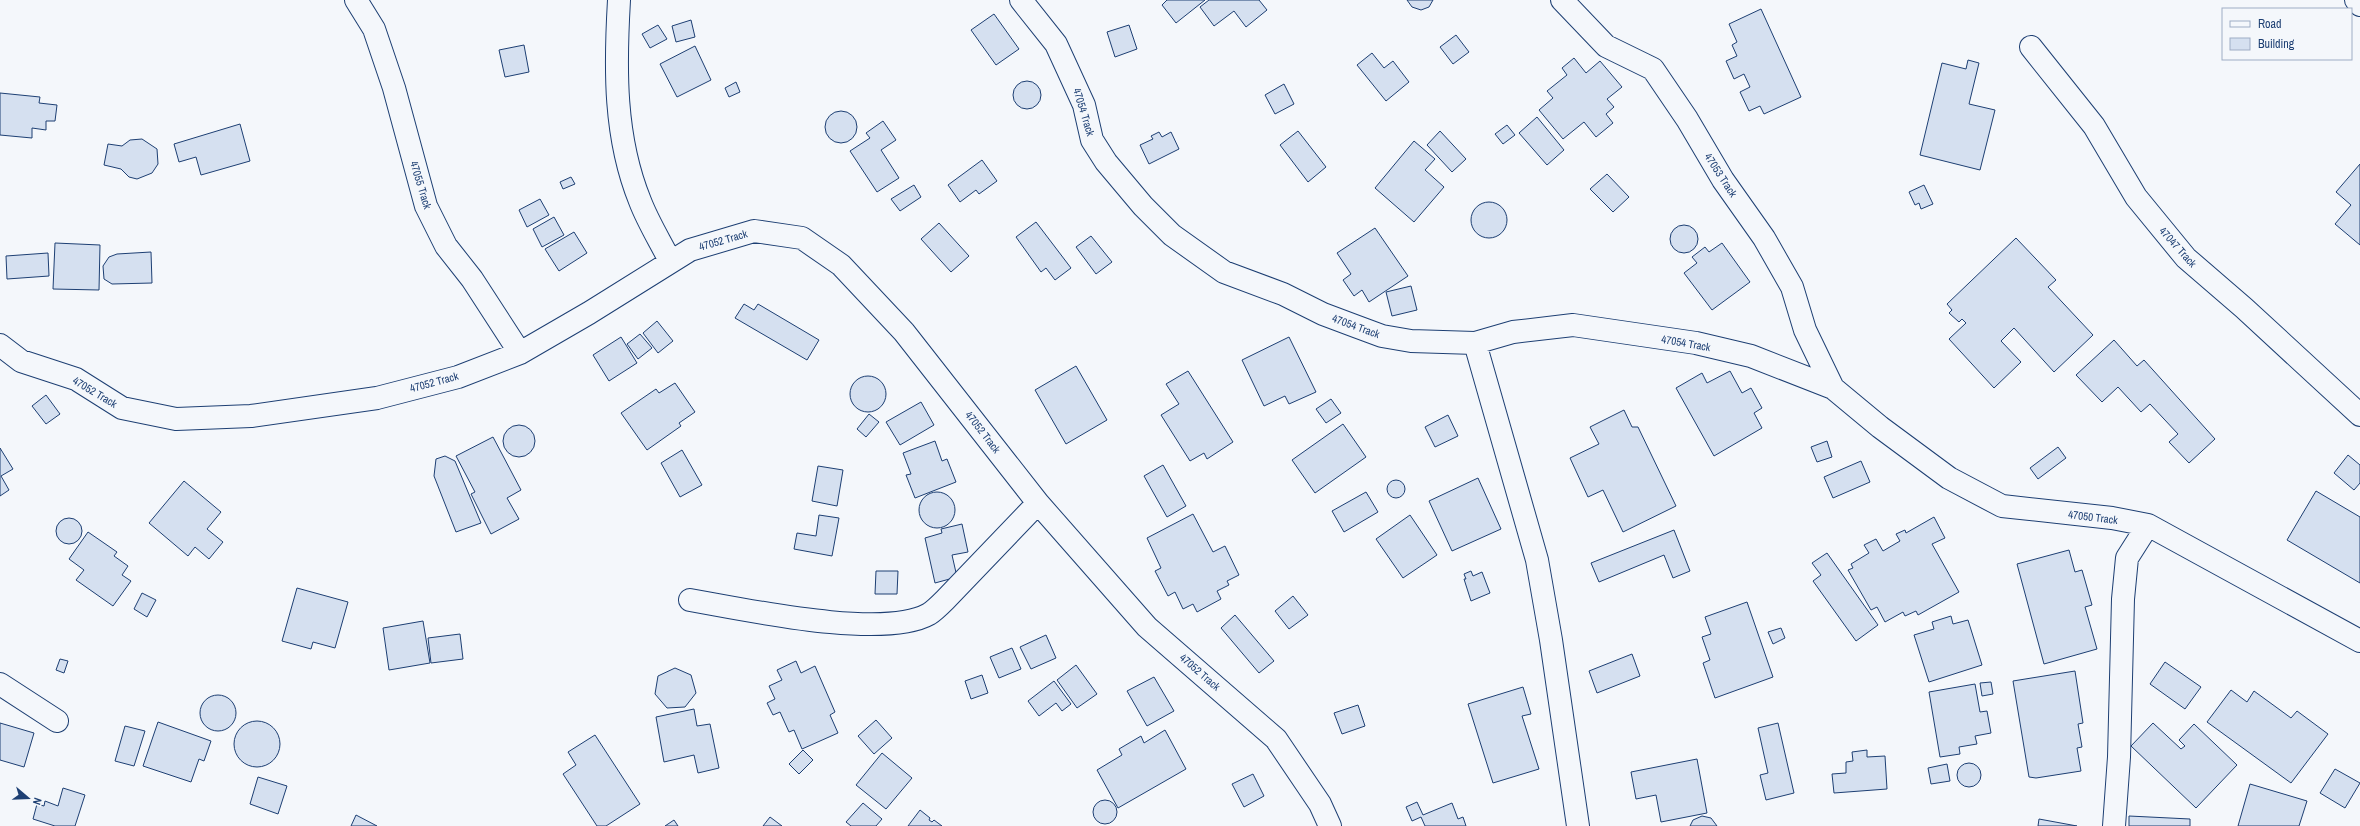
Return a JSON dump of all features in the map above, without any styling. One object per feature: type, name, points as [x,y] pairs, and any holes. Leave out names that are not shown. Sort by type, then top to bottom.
[{"type":"street","name":"47055 Track","points":[[356,0],[374,29],[394,88],[426,206],[446,246],[472,279],[520,353]]},
{"type":"street","points":[[619,0],[616,74],[618,110],[626,158],[640,202],[670,261]]},
{"type":"street","name":"47054 Track","points":[[1021,0],[1056,44],[1084,105],[1092,140],[1099,151],[1124,184],[1172,235],[1224,272],[1283,294],[1323,314],[1382,336],[1411,341],[1474,343],[1513,332],[1573,325],[1696,343],[1750,356],[1834,388]]},
{"type":"street","name":"47053 Track","points":[[1562,0],[1606,46],[1653,69],[1687,119],[1723,180],[1764,238],[1792,287],[1805,330],[1834,388]]},
{"type":"street","points":[[2356,0],[2360,5]]},
{"type":"street","name":"47047 Track","points":[[2031,47],[2094,126],[2136,197],[2186,258],[2244,308],[2360,416]]},
{"type":"street","name":"47052 Track","points":[[0,345],[21,361],[76,379],[122,408],[176,420],[251,416],[377,398],[458,377],[520,353],[589,313],[670,261],[690,250],[754,231],[802,238],[841,265],[904,332],[1038,503],[1147,627],[1276,739],[1320,804],[1330,826]]},
{"type":"street","points":[[1474,343],[1537,560],[1551,640],[1578,826]]},
{"type":"street","name":"47050 Track","points":[[1834,388],[1880,427],[1948,478],[2002,506],[2112,518],[2148,525],[2360,641]]},
{"type":"street","points":[[690,600],[852,625],[907,620],[928,614],[945,600],[1038,503]]},
{"type":"street","points":[[2114,826],[2119,757],[2124,600],[2127,558],[2148,525]]},
{"type":"street","points":[[0,684],[57,721]]},
{"type":"building","points":[[1167,0],[1205,0],[1176,23],[1162,5]]},
{"type":"building","points":[[1209,0],[1259,0],[1267,10],[1246,27],[1234,11],[1214,26],[1200,7]]},
{"type":"building","points":[[1407,0],[1433,0],[1429,7],[1421,10],[1412,7]]},
{"type":"building","points":[[1761,9],[1801,97],[1764,114],[1760,106],[1749,111],[1740,92],[1750,87],[1744,74],[1734,79],[1726,61],[1737,56],[1732,45],[1737,42],[1729,24]]},
{"type":"building","points":[[994,14],[1019,49],[996,65],[971,30]]},
{"type":"building","points":[[691,20],[695,37],[676,42],[672,26]]},
{"type":"building","points":[[658,25],[667,39],[650,48],[642,34]]},
{"type":"building","points":[[1129,25],[1137,49],[1115,57],[1107,32]]},
{"type":"building","points":[[1456,35],[1469,52],[1453,64],[1440,47]]},
{"type":"building","points":[[524,45],[529,72],[505,77],[499,50]]},
{"type":"building","points":[[695,46],[711,80],[677,97],[660,64]]},
{"type":"building","points":[[1372,53],[1384,68],[1393,61],[1409,82],[1386,101],[1357,65]]},
{"type":"building","points":[[1574,58],[1586,73],[1600,61],[1622,87],[1607,99],[1614,107],[1606,114],[1613,123],[1596,137],[1584,122],[1563,139],[1539,110],[1553,98],[1547,91],[1567,75],[1562,68]]},
{"type":"building","points":[[1968,60],[1979,63],[1969,104],[1995,110],[1980,170],[1920,155],[1942,63],[1966,69]]},
{"type":"building","points":[[1027,81],[1037,85],[1041,95],[1037,105],[1027,109],[1017,105],[1013,95],[1017,85]]},
{"type":"building","points":[[736,82],[740,92],[729,97],[725,88]]},
{"type":"building","points":[[1284,84],[1294,104],[1275,114],[1265,95]]},
{"type":"building","points":[[0,93],[40,97],[39,103],[57,105],[55,121],[46,121],[46,130],[32,128],[32,138],[0,135]]},
{"type":"building","points":[[838,111],[844,111],[854,118],[857,127],[856,133],[850,140],[844,143],[838,143],[828,136],[825,130],[825,124],[832,114]]},
{"type":"building","points":[[1537,117],[1564,150],[1547,165],[1519,133]]},
{"type":"building","points":[[883,121],[896,140],[881,150],[899,178],[877,192],[850,151],[870,138],[866,133]]},
{"type":"building","points":[[240,124],[250,161],[201,175],[196,157],[179,162],[174,144]]},
{"type":"building","points":[[1507,125],[1515,135],[1503,144],[1495,134]]},
{"type":"building","points":[[1298,131],[1326,167],[1308,182],[1280,145]]},
{"type":"building","points":[[1440,131],[1466,159],[1452,172],[1427,145]]},
{"type":"building","points":[[1159,132],[1162,137],[1171,132],[1179,149],[1149,164],[1140,145],[1153,139],[1151,136]]},
{"type":"building","points":[[142,139],[157,149],[158,164],[152,173],[137,179],[129,177],[121,169],[104,165],[108,144],[122,146],[130,140]]},
{"type":"building","points":[[1414,141],[1435,159],[1425,170],[1444,187],[1414,222],[1375,188]]},
{"type":"building","points":[[982,160],[997,181],[979,194],[976,190],[960,202],[948,185]]},
{"type":"building","points":[[2360,164],[2360,245],[2335,224],[2351,205],[2336,192]]},
{"type":"building","points":[[1607,174],[1629,197],[1613,212],[1590,189]]},
{"type":"building","points":[[571,177],[575,184],[563,189],[560,182]]},
{"type":"building","points":[[914,185],[921,197],[900,211],[891,199]]},
{"type":"building","points":[[1924,185],[1933,204],[1921,209],[1919,203],[1915,205],[1909,192]]},
{"type":"building","points":[[540,199],[549,215],[527,227],[519,210]]},
{"type":"building","points":[[1489,202],[1502,207],[1507,220],[1502,233],[1489,238],[1476,233],[1471,220],[1476,207]]},
{"type":"building","points":[[554,217],[564,235],[542,247],[533,229]]},
{"type":"building","points":[[1036,222],[1071,268],[1055,280],[1046,268],[1041,272],[1016,237]]},
{"type":"building","points":[[939,223],[969,256],[951,272],[921,239]]},
{"type":"building","points":[[1684,225],[1690,226],[1694,229],[1697,233],[1697,245],[1694,249],[1690,252],[1684,253],[1678,252],[1674,249],[1671,245],[1670,239],[1671,233],[1674,229],[1678,226]]},
{"type":"building","points":[[1375,228],[1408,276],[1369,302],[1362,290],[1354,296],[1343,280],[1351,274],[1337,253]]},
{"type":"building","points":[[574,232],[587,253],[559,271],[545,249]]},
{"type":"building","points":[[1091,236],[1112,262],[1096,274],[1076,247]]},
{"type":"building","points":[[2016,238],[2056,280],[2048,287],[2093,335],[2054,372],[2014,328],[2001,341],[2021,362],[1994,388],[1949,339],[1966,323],[1962,319],[1959,322],[1949,313],[1952,310],[1947,304]]},
{"type":"building","points":[[55,243],[100,245],[99,290],[53,289]]},
{"type":"building","points":[[1722,243],[1750,282],[1712,310],[1684,273],[1697,263],[1692,257],[1705,247],[1709,252]]},
{"type":"building","points":[[151,252],[152,283],[112,284],[104,279],[103,266],[109,257],[117,254]]},
{"type":"building","points":[[48,253],[49,276],[7,279],[6,256]]},
{"type":"building","points":[[1411,286],[1417,310],[1392,316],[1386,292]]},
{"type":"building","points":[[744,304],[754,310],[758,304],[819,340],[807,360],[735,318]]},
{"type":"building","points":[[657,321],[673,341],[658,353],[643,333]]},
{"type":"building","points":[[640,334],[652,348],[638,359],[627,344]]},
{"type":"building","points":[[621,337],[637,363],[609,381],[593,355]]},
{"type":"building","points":[[1289,337],[1316,392],[1289,404],[1285,396],[1264,406],[1242,360]]},
{"type":"building","points":[[2114,340],[2137,366],[2144,360],[2215,439],[2189,463],[2169,442],[2178,434],[2150,404],[2141,412],[2118,387],[2102,402],[2076,375]]},
{"type":"building","points":[[1076,366],[1107,420],[1066,444],[1035,390]]},
{"type":"building","points":[[1188,371],[1233,442],[1207,459],[1204,453],[1190,461],[1161,415],[1179,404],[1166,384]]},
{"type":"building","points":[[1730,371],[1742,393],[1751,388],[1762,408],[1754,413],[1762,428],[1714,456],[1676,388],[1702,373],[1707,383]]},
{"type":"building","points":[[872,376],[881,381],[885,387],[885,401],[881,407],[872,412],[864,412],[855,407],[851,401],[850,390],[855,381],[861,377]]},
{"type":"building","points":[[675,383],[695,412],[679,423],[681,426],[647,450],[621,413],[656,389],[659,393]]},
{"type":"building","points":[[46,395],[60,414],[46,424],[32,406]]},
{"type":"building","points":[[1331,399],[1341,413],[1326,423],[1316,409]]},
{"type":"building","points":[[921,402],[934,425],[900,445],[886,422]]},
{"type":"building","points":[[1624,410],[1632,427],[1638,427],[1676,506],[1623,532],[1603,490],[1588,497],[1570,458],[1599,444],[1590,427]]},
{"type":"building","points":[[869,414],[879,422],[866,437],[857,429]]},
{"type":"building","points":[[1448,415],[1458,436],[1435,447],[1425,427]]},
{"type":"building","points":[[1343,424],[1366,457],[1315,493],[1292,460]]},
{"type":"building","points":[[519,425],[525,426],[532,432],[535,441],[534,447],[528,454],[519,457],[513,456],[506,450],[503,441],[504,435],[510,428]]},
{"type":"building","points":[[493,437],[521,490],[507,498],[519,519],[491,534],[471,494],[475,492],[456,456]]},
{"type":"building","points":[[935,441],[942,461],[947,459],[956,482],[915,498],[906,475],[911,474],[903,453]]},
{"type":"building","points":[[1827,441],[1832,457],[1817,462],[1811,447]]},
{"type":"building","points":[[2058,447],[2066,458],[2038,479],[2030,468]]},
{"type":"building","points":[[0,448],[13,469],[1,476],[9,490],[0,496]]},
{"type":"building","points":[[682,450],[702,485],[680,497],[661,463]]},
{"type":"building","points":[[2348,455],[2360,465],[2360,483],[2354,490],[2334,473]]},
{"type":"building","points":[[445,456],[455,461],[481,523],[456,532],[434,476],[436,459]]},
{"type":"building","points":[[1861,461],[1870,482],[1833,498],[1824,477]]},
{"type":"building","points":[[1163,465],[1186,506],[1167,517],[1144,476]]},
{"type":"building","points":[[818,466],[843,470],[837,506],[812,501]]},
{"type":"building","points":[[1478,478],[1501,529],[1452,551],[1429,501]]},
{"type":"building","points":[[1396,480],[1402,483],[1405,489],[1402,495],[1396,498],[1390,495],[1387,489],[1390,483]]},
{"type":"building","points":[[184,481],[221,512],[207,529],[223,542],[209,559],[195,547],[188,556],[149,523]]},
{"type":"building","points":[[2316,491],[2360,517],[2360,583],[2287,540]]},
{"type":"building","points":[[937,492],[950,497],[955,510],[950,523],[937,528],[924,523],[919,510],[924,497]]},
{"type":"building","points":[[1366,492],[1378,512],[1344,532],[1332,511]]},
{"type":"building","points":[[1193,514],[1213,552],[1225,546],[1239,575],[1227,581],[1229,585],[1217,591],[1221,599],[1197,612],[1193,604],[1183,609],[1175,592],[1168,596],[1155,571],[1161,568],[1147,538]]},
{"type":"building","points":[[819,515],[839,518],[832,556],[794,549],[797,533],[816,536]]},
{"type":"building","points":[[1410,515],[1437,555],[1403,578],[1376,539]]},
{"type":"building","points":[[1934,517],[1945,538],[1932,544],[1959,592],[1918,615],[1916,611],[1905,616],[1903,612],[1885,622],[1877,607],[1871,610],[1848,570],[1853,568],[1851,564],[1869,553],[1864,545],[1876,539],[1883,551],[1900,541],[1896,534],[1905,530],[1906,533]]},
{"type":"building","points":[[69,518],[78,522],[82,531],[78,540],[69,544],[60,540],[56,531],[60,522]]},
{"type":"building","points":[[962,524],[968,552],[952,555],[957,577],[935,583],[925,538],[942,533],[941,529]]},
{"type":"building","points":[[1674,530],[1690,571],[1673,578],[1664,555],[1599,582],[1591,563]]},
{"type":"building","points":[[88,532],[117,552],[114,556],[128,566],[122,575],[131,581],[113,606],[76,580],[84,570],[69,559]]},
{"type":"building","points":[[2069,550],[2075,572],[2082,570],[2092,605],[2085,607],[2097,649],[2044,664],[2017,564]]},
{"type":"building","points":[[1827,553],[1878,625],[1856,641],[1813,581],[1821,575],[1812,563]]},
{"type":"building","points":[[876,571],[898,571],[897,594],[875,594]]},
{"type":"building","points":[[1471,571],[1473,576],[1482,572],[1490,593],[1471,601],[1464,579],[1466,579],[1464,574]]},
{"type":"building","points":[[297,588],[348,602],[335,648],[313,642],[311,649],[282,641]]},
{"type":"building","points":[[142,593],[156,600],[147,617],[134,609]]},
{"type":"building","points":[[1293,596],[1308,615],[1289,629],[1275,611]]},
{"type":"building","points":[[1747,602],[1773,677],[1715,698],[1703,663],[1710,660],[1702,637],[1711,634],[1705,617]]},
{"type":"building","points":[[1235,615],[1274,661],[1259,673],[1221,628]]},
{"type":"building","points":[[1951,616],[1953,624],[1968,620],[1982,665],[1929,682],[1914,635],[1934,629],[1932,622]]},
{"type":"building","points":[[423,621],[430,663],[389,670],[383,628]]},
{"type":"building","points":[[1781,628],[1785,638],[1773,644],[1768,632]]},
{"type":"building","points":[[460,634],[463,659],[431,663],[428,638]]},
{"type":"building","points":[[1046,635],[1056,658],[1031,669],[1020,647]]},
{"type":"building","points":[[1012,648],[1021,669],[999,678],[990,657]]},
{"type":"building","points":[[1632,654],[1640,676],[1597,693],[1589,671]]},
{"type":"building","points":[[60,659],[68,661],[64,673],[56,670]]},
{"type":"building","points":[[796,661],[801,673],[815,666],[835,712],[830,715],[838,733],[802,749],[794,730],[789,732],[780,712],[773,715],[767,703],[775,699],[769,686],[782,680],[777,670]]},
{"type":"building","points":[[2165,662],[2201,687],[2185,709],[2150,684]]},
{"type":"building","points":[[1076,665],[1097,694],[1077,708],[1057,680]]},
{"type":"building","points":[[675,668],[691,675],[696,693],[685,707],[667,708],[655,694],[658,676]]},
{"type":"building","points":[[2075,671],[2083,723],[2078,724],[2082,747],[2077,748],[2081,771],[2036,778],[2029,777],[2013,681]]},
{"type":"building","points":[[982,675],[988,693],[971,699],[965,681]]},
{"type":"building","points":[[1154,677],[1174,711],[1147,726],[1127,691]]},
{"type":"building","points":[[1054,681],[1071,704],[1062,711],[1056,703],[1039,716],[1028,701]]},
{"type":"building","points":[[1991,682],[1993,694],[1982,696],[1980,683]]},
{"type":"building","points":[[1975,684],[1980,712],[1987,711],[1991,733],[1975,736],[1977,744],[1959,747],[1960,754],[1940,757],[1929,692]]},
{"type":"building","points":[[1523,687],[1531,714],[1522,716],[1539,769],[1493,783],[1468,704]]},
{"type":"building","points":[[2231,690],[2247,702],[2254,691],[2291,718],[2297,711],[2328,734],[2291,783],[2207,722]]},
{"type":"building","points":[[221,695],[231,700],[235,706],[235,720],[231,726],[225,730],[215,731],[205,726],[201,720],[200,710],[205,700],[211,696]]},
{"type":"building","points":[[1358,705],[1365,726],[1342,734],[1334,713]]},
{"type":"building","points":[[694,709],[697,726],[710,724],[719,768],[698,773],[694,755],[664,762],[656,717]]},
{"type":"building","points":[[876,720],[892,738],[874,754],[858,736]]},
{"type":"building","points":[[257,721],[270,725],[276,731],[280,744],[276,757],[270,763],[257,767],[244,763],[238,757],[234,744],[238,731],[244,725]]},
{"type":"building","points":[[158,722],[211,741],[204,761],[199,759],[191,782],[143,766]]},
{"type":"building","points":[[0,723],[34,733],[24,767],[0,760]]},
{"type":"building","points":[[1778,723],[1794,793],[1766,800],[1760,775],[1768,773],[1758,728]]},
{"type":"building","points":[[2153,723],[2181,749],[2185,746],[2179,740],[2194,724],[2237,765],[2196,808],[2131,746]]},
{"type":"building","points":[[125,726],[145,731],[134,766],[115,761]]},
{"type":"building","points":[[1165,730],[1186,769],[1118,808],[1097,770],[1122,755],[1119,749],[1141,736],[1144,743]]},
{"type":"building","points":[[595,735],[640,804],[606,826],[597,826],[563,774],[576,765],[568,752]]},
{"type":"building","points":[[803,750],[813,760],[799,774],[789,764]]},
{"type":"building","points":[[1867,750],[1867,757],[1885,756],[1887,789],[1834,793],[1832,774],[1846,773],[1846,762],[1853,761],[1852,752]]},
{"type":"building","points":[[882,753],[912,778],[886,809],[856,785]]},
{"type":"building","points":[[1697,759],[1707,813],[1661,822],[1656,795],[1636,799],[1631,772]]},
{"type":"building","points":[[1969,763],[1978,766],[1981,775],[1978,784],[1969,787],[1960,784],[1957,775],[1960,766]]},
{"type":"building","points":[[1947,764],[1950,781],[1931,784],[1928,768]]},
{"type":"building","points":[[2335,769],[2360,783],[2345,808],[2320,793]]},
{"type":"building","points":[[1253,774],[1264,796],[1244,807],[1232,784]]},
{"type":"building","points":[[258,777],[287,786],[278,814],[250,804]]},
{"type":"building","points":[[2250,784],[2307,801],[2299,826],[2238,826]]},
{"type":"building","points":[[63,788],[85,795],[75,826],[55,826],[33,819],[37,804],[44,806],[45,801],[58,806]]},
{"type":"building","points":[[1105,800],[1114,803],[1117,812],[1114,821],[1105,824],[1096,821],[1093,812],[1096,803]]},
{"type":"building","points":[[1417,802],[1423,815],[1452,803],[1458,819],[1463,817],[1466,826],[1425,826],[1421,817],[1412,821],[1406,807]]},
{"type":"building","points":[[863,803],[882,819],[876,826],[851,826],[846,822]]},
{"type":"building","points":[[920,810],[930,818],[929,820],[932,822],[934,820],[942,826],[908,826]]},
{"type":"building","points":[[356,815],[377,826],[351,826]]},
{"type":"building","points":[[1702,816],[1711,818],[1717,826],[1690,826],[1693,820]]},
{"type":"building","points":[[2129,816],[2190,819],[2190,826],[2129,826]]},
{"type":"building","points":[[770,817],[782,826],[763,826]]},
{"type":"building","points":[[2039,819],[2077,826],[2038,826]]},
{"type":"building","points":[[674,820],[678,826],[665,826]]}]
